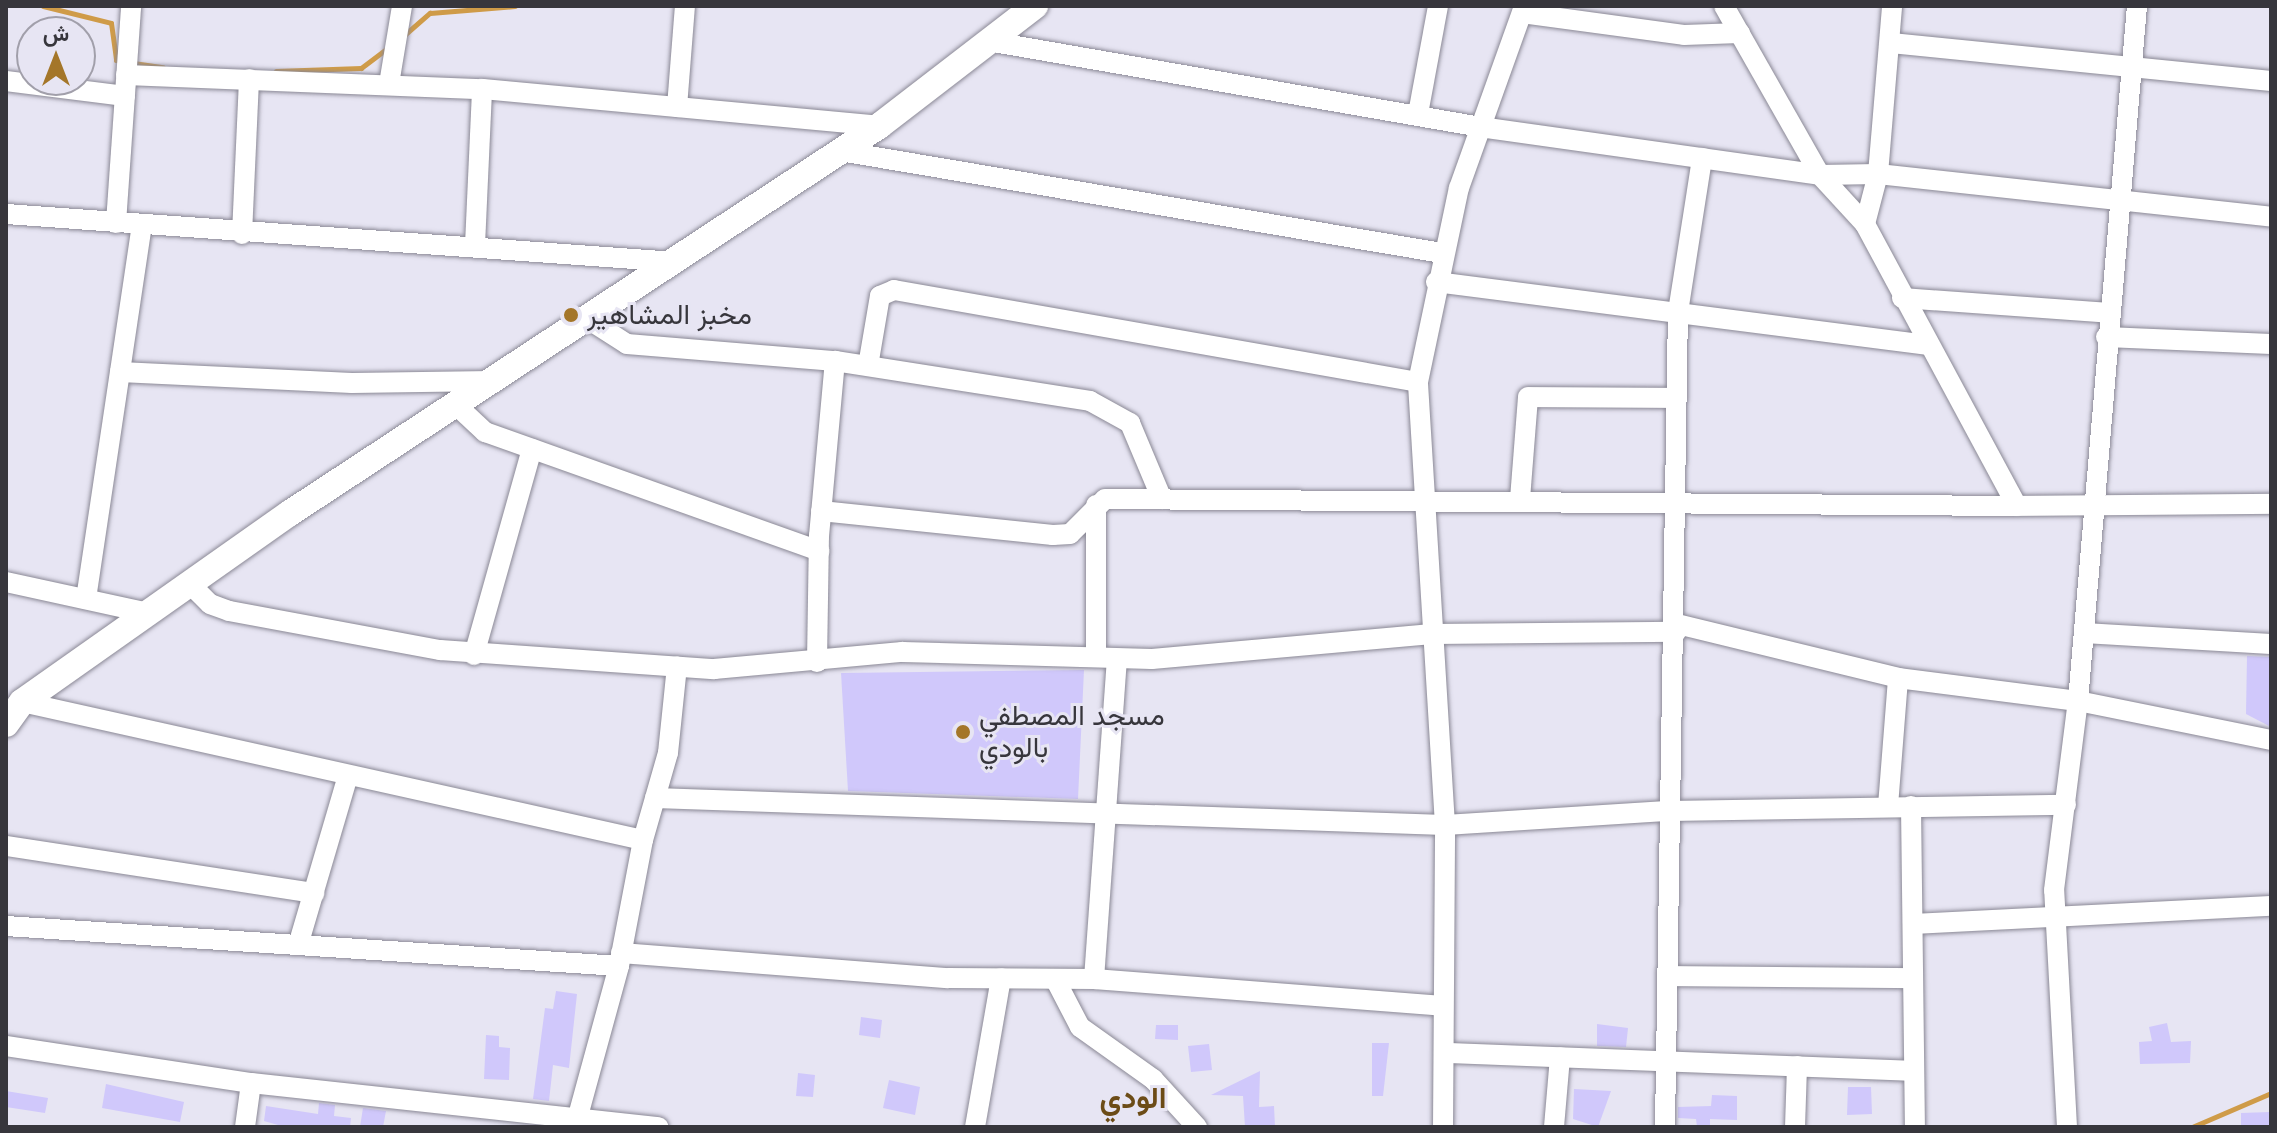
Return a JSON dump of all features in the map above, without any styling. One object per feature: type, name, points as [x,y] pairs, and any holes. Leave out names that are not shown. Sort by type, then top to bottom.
[{"type":"street","points":[[116,223],[131,6]]},
{"type":"street","points":[[389,84],[402,6]]},
{"type":"street","points":[[677,107],[685,6]]},
{"type":"street","points":[[6,724],[22,702],[148,613],[879,126],[1035,6]]},
{"type":"street","points":[[1724,6],[1820,175],[1865,224],[1927,345],[2017,506]]},
{"type":"street","points":[[1865,224],[1878,174],[1892,6]]},
{"type":"street","points":[[2067,1127],[2055,916],[2078,701],[2106,337],[2137,6]]},
{"type":"street","points":[[1418,114],[1432,7]]},
{"type":"street","points":[[1443,1127],[1446,1053],[1443,1006],[1445,825],[1418,382],[1442,253],[1480,127],[1523,10],[1684,35],[1740,33]]},
{"type":"street","points":[[988,41],[1480,127],[1820,175],[1878,174],[2271,217]]},
{"type":"street","points":[[1891,43],[2271,81]]},
{"type":"street","points":[[126,75],[482,89],[879,126]]},
{"type":"street","points":[[242,234],[249,79]]},
{"type":"street","points":[[6,81],[125,96]]},
{"type":"street","points":[[475,245],[482,89]]},
{"type":"street","points":[[840,151],[1442,253]]},
{"type":"street","points":[[1665,1127],[1671,976],[1669,811],[1678,312],[1702,158]]},
{"type":"street","points":[[6,214],[242,234],[475,245],[675,262]]},
{"type":"street","points":[[86,599],[142,225]]},
{"type":"street","points":[[1436,282],[1927,345]]},
{"type":"street","points":[[868,366],[880,296],[894,290],[1418,382]]},
{"type":"street","points":[[1902,298],[2109,313]]},
{"type":"street","points":[[588,319],[627,344],[835,361],[1090,401],[1122,416],[1138,436],[1162,499]]},
{"type":"street","points":[[2106,337],[2271,344]]},
{"type":"street","points":[[817,662],[821,511],[835,361]]},
{"type":"street","points":[[120,372],[352,383],[493,381]]},
{"type":"street","points":[[1520,499],[1528,397],[1677,398]]},
{"type":"street","points":[[456,405],[485,432],[819,551]]},
{"type":"street","points":[[474,655],[532,449]]},
{"type":"street","points":[[821,511],[1053,535],[1070,534],[1105,499],[1677,499],[2017,506],[2271,504]]},
{"type":"street","points":[[1096,505],[1096,657]]},
{"type":"street","points":[[6,582],[148,613]]},
{"type":"street","points":[[190,584],[210,604],[229,611],[474,655],[677,666],[817,662],[902,652],[1117,659],[1432,634],[1674,628],[1898,678],[2078,701],[2271,740]]},
{"type":"street","points":[[2084,633],[2271,644]]},
{"type":"street","points":[[1094,979],[1117,659]]},
{"type":"street","points":[[577,1122],[620,959],[643,840],[668,753],[677,666]]},
{"type":"street","points":[[1888,806],[1898,678]]},
{"type":"street","points":[[22,702],[347,779],[643,840]]},
{"type":"street","points":[[299,942],[347,779]]},
{"type":"street","points":[[655,798],[1445,825],[1669,811],[2066,805]]},
{"type":"street","points":[[1911,806],[1915,1127]]},
{"type":"street","points":[[6,846],[314,893]]},
{"type":"street","points":[[1913,924],[2271,906]]},
{"type":"street","points":[[6,926],[159,940],[299,942],[1001,978],[1094,979],[1443,1006]]},
{"type":"street","points":[[1671,976],[1913,978]]},
{"type":"street","points":[[975,1127],[1001,978]]},
{"type":"street","points":[[1055,979],[1080,1027],[1153,1079],[1197,1127]]},
{"type":"street","points":[[6,1046],[251,1083],[577,1122],[659,1127]]},
{"type":"street","points":[[1446,1053],[1913,1071]]},
{"type":"street","points":[[1554,1127],[1560,1057]]},
{"type":"street","points":[[1795,1127],[1797,1066]]},
{"type":"street","points":[[245,1127],[251,1083]]},
{"type":"building","points":[[2247,656],[2271,657],[2271,727],[2246,714]]},
{"type":"building","name":"مسجد المصطفي بالودي","points":[[1084,670],[1078,799],[848,791],[841,673]]},
{"type":"building","points":[[556,991],[577,994],[569,1068],[553,1065],[549,1101],[533,1099],[545,1008],[553,1009]]},
{"type":"building","points":[[861,1017],[882,1020],[880,1038],[859,1035]]},
{"type":"building","points":[[2167,1023],[2171,1042],[2191,1041],[2190,1063],[2140,1064],[2139,1042],[2152,1041],[2149,1027]]},
{"type":"building","points":[[1597,1024],[1628,1028],[1626,1047],[1597,1046]]},
{"type":"building","points":[[1156,1025],[1178,1025],[1178,1040],[1155,1039]]},
{"type":"building","points":[[486,1035],[499,1036],[499,1047],[510,1048],[509,1080],[484,1079]]},
{"type":"building","points":[[1372,1043],[1389,1043],[1383,1096],[1372,1096]]},
{"type":"building","points":[[1209,1044],[1212,1070],[1191,1072],[1188,1046]]},
{"type":"building","points":[[1260,1071],[1259,1107],[1274,1106],[1275,1127],[1245,1127],[1243,1096],[1211,1095]]},
{"type":"building","points":[[798,1073],[815,1075],[813,1097],[796,1096]]},
{"type":"building","points":[[889,1080],[920,1087],[915,1115],[883,1108]]},
{"type":"building","points":[[106,1084],[184,1102],[180,1122],[102,1108]]},
{"type":"building","points":[[1848,1087],[1871,1087],[1872,1114],[1847,1115]]},
{"type":"building","points":[[1574,1089],[1611,1091],[1598,1127],[1573,1119]]},
{"type":"building","points":[[6,1091],[48,1098],[45,1113],[6,1107]]},
{"type":"building","points":[[1712,1095],[1737,1096],[1737,1120],[1710,1119],[1710,1127],[1697,1127],[1696,1119],[1678,1118],[1678,1107],[1711,1106]]},
{"type":"building","points":[[319,1103],[335,1105],[334,1116],[351,1118],[350,1127],[285,1127],[264,1121],[266,1106],[318,1114]]},
{"type":"building","points":[[363,1108],[386,1111],[383,1127],[360,1127]]},
{"type":"building","points":[[2270,1112],[2271,1127],[2241,1127],[2241,1113]]},
{"type":"waterway","points":[[43,6],[111,23],[116,60],[123,61]]},
{"type":"waterway","points":[[402,37],[430,13],[515,6]]},
{"type":"waterway","points":[[276,71],[361,68],[388,48]]},
{"type":"waterway","points":[[133,63],[163,67]]},
{"type":"waterway","points":[[2192,1127],[2271,1093]]},
{"type":"place","name":"مخبز المشاهير","points":[[571,315]]},
{"type":"place","name":"مسجد المصطفي بالودي","points":[[963,732]]},
{"type":"district","name":"الودي","points":[[1133,1098]]}]
